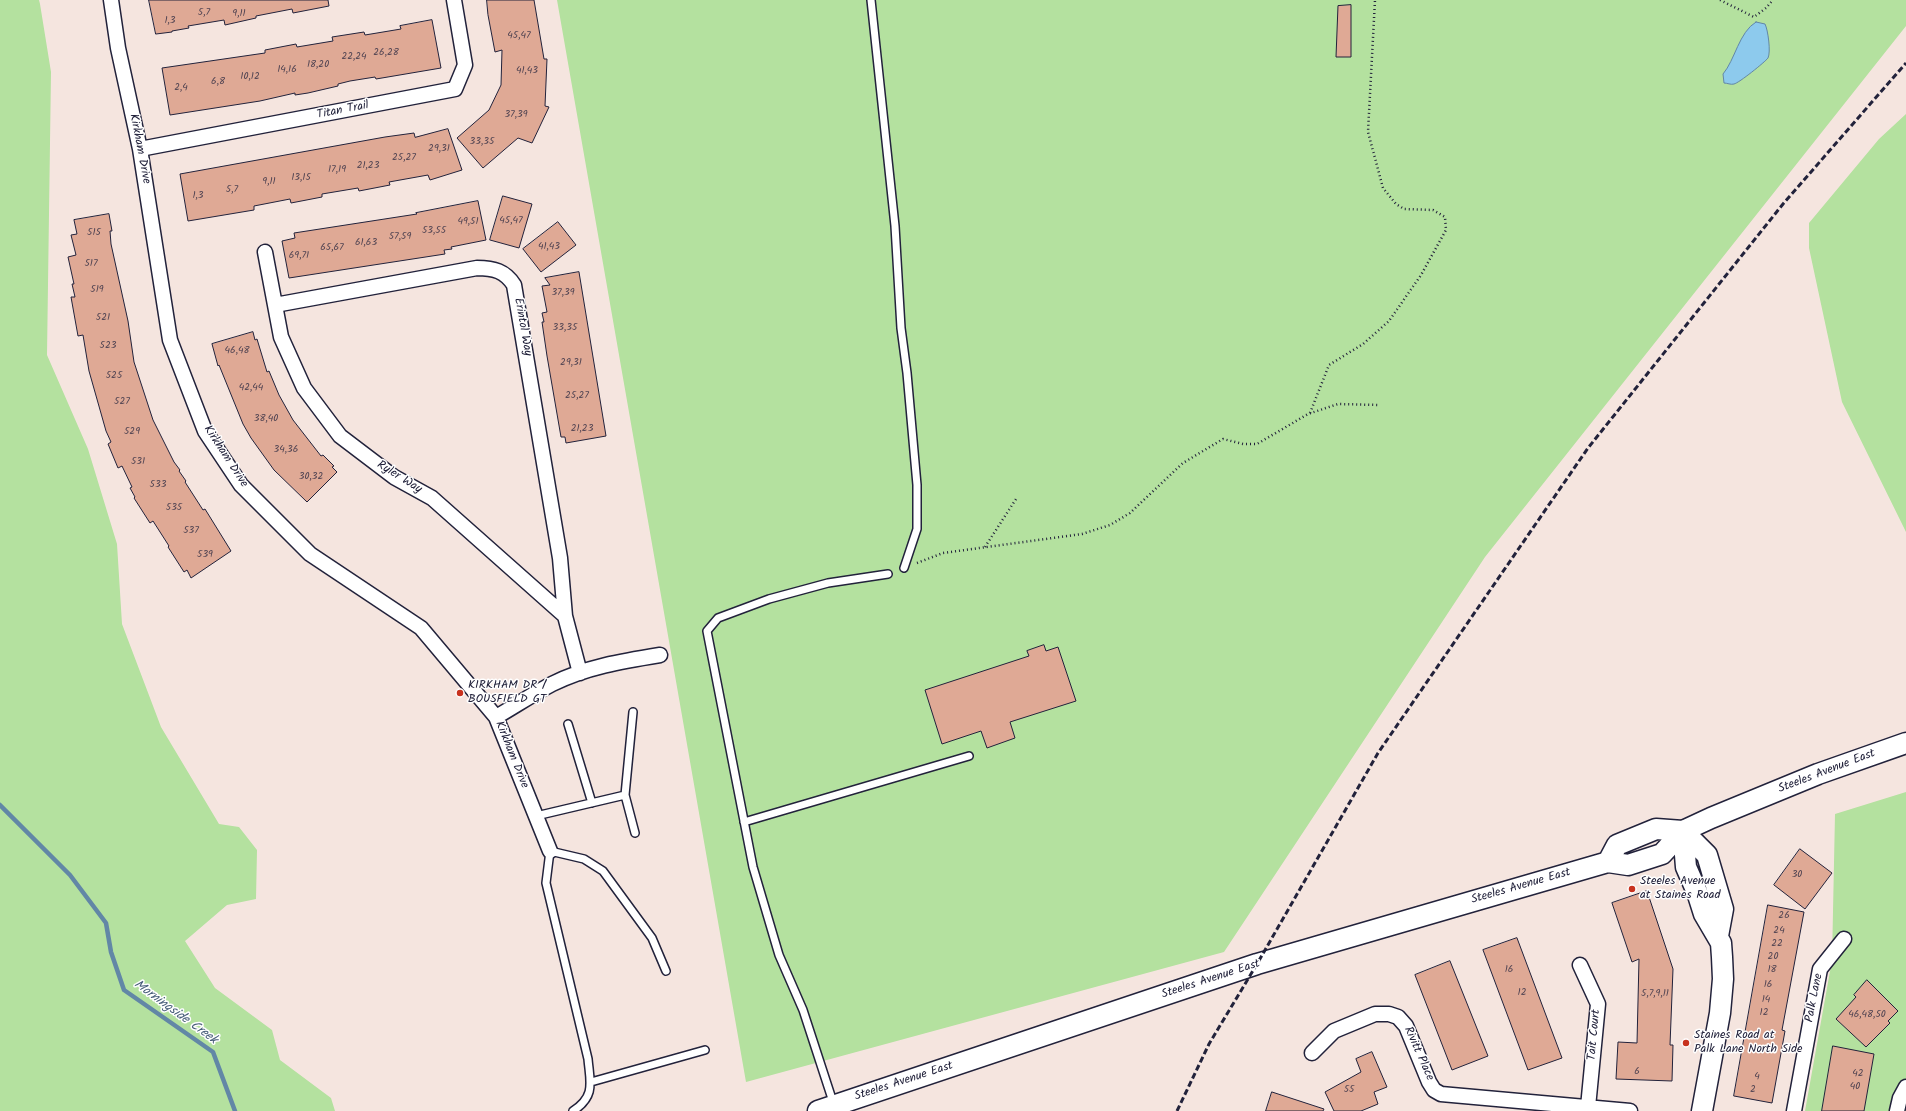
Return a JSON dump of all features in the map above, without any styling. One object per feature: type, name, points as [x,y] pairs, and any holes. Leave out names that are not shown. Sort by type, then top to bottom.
[{"type":"main road","name":"Steeles Avenue East","points":[[826,1108],[1258,964],[1608,862],[1617,845],[1656,829],[1683,832],[1818,774],[1906,743]]},
{"type":"main road","points":[[1683,832],[1707,855],[1723,909],[1718,936],[1721,943],[1722,992],[1702,1111]]},
{"type":"street","name":"Kirkham Drive","points":[[111,0],[118,48],[140,149],[170,340],[205,430],[241,485],[310,554],[421,628],[496,718],[550,851]]},
{"type":"street","name":"Titan Trail","points":[[140,149],[455,89],[465,65],[454,0]]},
{"type":"street","name":"Ryler Way","points":[[265,252],[281,337],[304,388],[340,436],[394,477],[432,498],[565,616]]},
{"type":"street","name":"Erintol Way","points":[[275,305],[477,268],[487,268],[508,275],[514,285],[540,434],[560,558],[565,616]]},
{"type":"street","points":[[565,616],[580,673]]},
{"type":"street","points":[[496,718],[552,684],[580,673],[609,664],[660,656]]},
{"type":"street","name":"Palk Lane","points":[[1794,1111],[1820,969],[1844,939]]},
{"type":"street","name":"Tait Court","points":[[1580,965],[1598,1004],[1588,1107]]},
{"type":"street","name":"Rivitt Place","points":[[1312,1053],[1334,1031],[1375,1014],[1388,1014],[1398,1017],[1406,1026],[1429,1082],[1434,1090],[1441,1094],[1630,1111]]},
{"type":"street","points":[[1897,1111],[1900,1098],[1906,1087]]},
{"type":"lane","points":[[871,0],[895,218],[901,328],[908,373],[916,485],[917,529],[904,568]]},
{"type":"lane","points":[[826,1108],[803,1010],[779,955],[753,867],[707,631],[718,618],[769,599],[828,583],[888,574]]},
{"type":"lane","points":[[633,712],[625,796],[635,834]]},
{"type":"lane","points":[[568,724],[592,803]]},
{"type":"lane","points":[[744,822],[969,756]]},
{"type":"lane","points":[[536,816],[625,796]]},
{"type":"lane","points":[[572,1111],[578,1108],[590,1091],[592,1082],[588,1059],[546,884],[550,851],[584,859],[603,871],[652,938],[666,971]]},
{"type":"lane","points":[[592,1082],[705,1050]]},
{"type":"path","points":[[1310,413],[1329,365],[1363,344],[1389,321],[1421,275],[1446,230],[1445,217],[1433,210],[1404,209],[1396,204],[1383,188],[1368,132],[1375,0]]},
{"type":"path","points":[[1720,0],[1754,17],[1766,8],[1773,0]]},
{"type":"path","points":[[904,568],[943,553],[1082,534],[1110,525],[1130,513],[1152,491],[1196,454],[1223,439],[1243,444],[1257,444],[1310,413],[1338,404],[1379,404]]},
{"type":"path","points":[[985,548],[1016,499]]},
{"type":"green space","points":[[0,0],[39,0],[40,4],[51,72],[47,355],[88,449],[117,544],[122,624],[161,727],[219,824],[239,827],[257,850],[256,899],[227,905],[185,941],[215,988],[272,1030],[280,1060],[331,1098],[335,1111],[0,1111]]},
{"type":"green space","points":[[557,0],[1906,0],[1906,26],[1485,557],[1224,952],[746,1082]]},
{"type":"green space","points":[[1906,114],[1906,532],[1842,402],[1809,248],[1809,223],[1879,139]]},
{"type":"green space","points":[[1906,792],[1906,1111],[1805,1111],[1832,960],[1835,814]]},
{"type":"water","points":[[1756,22],[1765,24],[1766,27],[1769,46],[1768,58],[1737,83],[1724,83],[1723,74],[1741,39],[1745,32]]},
{"type":"building","points":[[149,0],[328,0],[329,6],[293,13],[292,9],[256,16],[256,18],[225,25],[224,20],[188,26],[189,28],[156,34]]},
{"type":"building","points":[[487,0],[534,0],[544,59],[547,59],[545,106],[549,107],[532,143],[518,138],[483,168],[457,138],[489,110],[501,85],[502,50],[495,52],[488,15]]},
{"type":"building","points":[[1351,5],[1351,57],[1336,57],[1338,6]]},
{"type":"building","points":[[432,20],[441,68],[376,79],[375,77],[350,81],[338,84],[338,86],[308,93],[295,95],[295,93],[260,101],[170,115],[162,68],[265,53],[265,50],[296,44],[297,47],[333,41],[332,37],[364,32],[365,35],[401,29],[400,26]]},
{"type":"building","points":[[448,129],[462,170],[430,180],[428,175],[389,182],[390,185],[359,191],[358,188],[322,194],[322,197],[291,203],[290,199],[254,206],[254,210],[188,221],[180,174],[385,137],[414,133],[415,137]]},
{"type":"building","points":[[503,196],[532,204],[519,248],[490,240]]},
{"type":"building","points":[[478,201],[486,240],[451,247],[452,249],[444,250],[445,254],[289,278],[282,241],[295,238],[294,233],[417,214],[416,213]]},
{"type":"building","points":[[109,214],[112,231],[110,231],[111,244],[128,321],[134,362],[153,420],[174,462],[186,481],[185,482],[203,510],[205,509],[231,551],[191,578],[187,570],[184,572],[153,521],[150,523],[134,498],[135,497],[130,488],[132,487],[122,466],[118,468],[108,444],[111,442],[106,431],[89,371],[83,335],[78,336],[71,297],[75,297],[72,284],[74,284],[68,257],[76,255],[71,235],[77,234],[74,220]]},
{"type":"building","points":[[558,222],[576,245],[541,272],[523,249]]},
{"type":"building","points":[[579,272],[606,436],[566,443],[565,437],[561,437],[547,356],[542,313],[547,312],[542,286],[550,285],[545,278]]},
{"type":"building","points":[[253,332],[255,340],[257,339],[267,372],[269,371],[279,395],[293,420],[321,456],[323,455],[334,466],[332,467],[337,472],[307,502],[274,470],[251,438],[243,424],[219,365],[218,366],[212,344]]},
{"type":"building","points":[[1044,645],[1046,651],[1058,647],[1076,701],[1010,722],[1015,738],[987,748],[981,731],[942,744],[925,690],[1029,656],[1027,651]]},
{"type":"building","points":[[1800,849],[1832,873],[1805,909],[1774,885]]},
{"type":"building","points":[[1647,891],[1673,969],[1670,1045],[1673,1045],[1672,1081],[1616,1079],[1618,1042],[1637,1043],[1639,959],[1632,962],[1612,903]]},
{"type":"building","points":[[1768,905],[1804,912],[1782,1030],[1785,1031],[1772,1103],[1734,1096]]},
{"type":"building","points":[[1517,938],[1562,1058],[1528,1070],[1483,950]]},
{"type":"building","points":[[1450,961],[1488,1056],[1452,1070],[1415,975]]},
{"type":"building","points":[[1867,980],[1898,1011],[1888,1021],[1890,1023],[1866,1047],[1836,1019],[1856,997],[1854,995]]},
{"type":"building","points":[[1833,1046],[1874,1054],[1864,1111],[1822,1111]]},
{"type":"building","points":[[1372,1052],[1387,1087],[1374,1092],[1378,1104],[1361,1111],[1334,1111],[1325,1092],[1361,1072],[1356,1059]]},
{"type":"building","points":[[1272,1092],[1324,1109],[1323,1111],[1266,1111]]},
{"type":"waterway","name":"Morningside Creek","points":[[0,805],[70,875],[106,923],[111,952],[124,990],[213,1052],[235,1111]]},
{"type":"railway","points":[[1177,1111],[1209,1044],[1257,964],[1378,753],[1588,448],[1783,204],[1906,63]]},
{"type":"place","name":"KIRKHAM DR / BOUSFIELD GT","points":[[460,693]]},
{"type":"place","name":"Steeles Avenue at Staines Road","points":[[1632,889]]},
{"type":"place","name":"Staines Road at Palk Lane North Side","points":[[1686,1043]]}]
